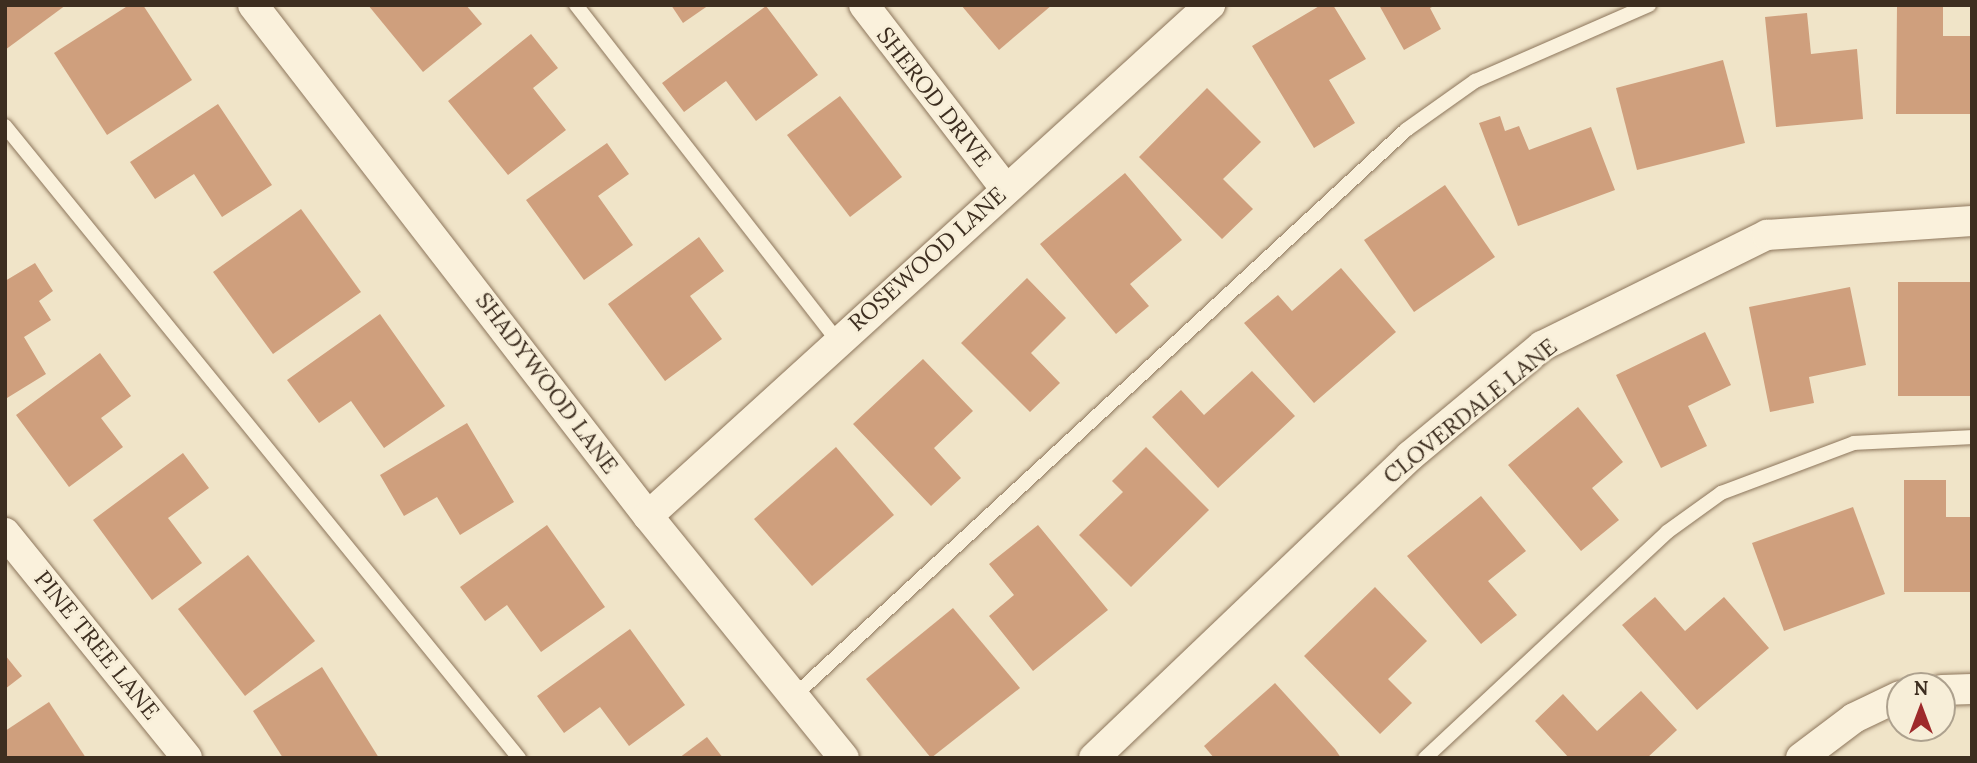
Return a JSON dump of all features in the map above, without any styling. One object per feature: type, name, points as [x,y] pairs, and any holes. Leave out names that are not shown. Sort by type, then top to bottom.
[{"type":"street","name":"SHADYWOOD LANE","points":[[253,5],[648,516],[844,758]]},
{"type":"street","name":"SHEROD DRIVE","points":[[864,5],[1005,188]]},
{"type":"street","name":"ROSEWOOD LANE","points":[[648,516],[1005,188],[1210,5]]},
{"type":"street","name":"CLOVERDALE LANE","points":[[1094,758],[1410,456],[1542,346],[1767,234],[1972,221]]},
{"type":"street","name":"PINE TREE LANE","points":[[5,533],[187,758]]},
{"type":"street","points":[[1801,758],[1854,718],[1886,703]]},
{"type":"lane","points":[[576,5],[838,341]]},
{"type":"lane","points":[[794,696],[1406,130],[1475,81],[1649,5]]},
{"type":"lane","points":[[5,126],[519,758]]},
{"type":"lane","points":[[1425,758],[1667,532],[1721,493],[1854,443],[1972,437]]},
{"type":"building","points":[[5,5],[66,5],[5,50]]},
{"type":"building","points":[[129,5],[143,5],[192,80],[107,135],[54,53]]},
{"type":"building","points":[[368,5],[466,5],[482,24],[423,72]]},
{"type":"building","points":[[671,5],[709,5],[683,23]]},
{"type":"building","points":[[961,5],[1052,5],[999,50]]},
{"type":"building","points":[[1321,5],[1333,5],[1366,59],[1329,80],[1355,123],[1314,148],[1252,46]]},
{"type":"building","points":[[1379,5],[1436,5],[1430,8],[1441,29],[1404,50]]},
{"type":"building","points":[[1897,5],[1943,5],[1943,36],[1972,36],[1972,114],[1896,114]]},
{"type":"building","points":[[766,6],[818,75],[756,121],[726,81],[684,112],[662,83]]},
{"type":"building","points":[[1807,13],[1811,54],[1857,49],[1863,119],[1776,127],[1765,17]]},
{"type":"building","points":[[531,34],[558,68],[533,88],[566,130],[508,175],[448,101]]},
{"type":"building","points":[[1723,60],[1745,143],[1637,170],[1616,88]]},
{"type":"building","points":[[1207,88],[1261,142],[1223,179],[1253,209],[1222,239],[1139,157]]},
{"type":"building","points":[[840,96],[902,177],[850,217],[787,135]]},
{"type":"building","points":[[218,104],[272,185],[222,217],[194,174],[155,199],[130,162]]},
{"type":"building","points":[[1500,116],[1505,131],[1519,126],[1529,150],[1591,127],[1615,190],[1518,226],[1479,123]]},
{"type":"building","points":[[607,143],[629,174],[598,196],[633,245],[584,280],[526,200]]},
{"type":"building","points":[[1125,173],[1182,240],[1130,284],[1149,306],[1116,334],[1040,244]]},
{"type":"building","points":[[1445,185],[1495,257],[1414,312],[1364,240]]},
{"type":"building","points":[[301,209],[361,292],[273,354],[213,272]]},
{"type":"building","points":[[699,237],[724,271],[690,296],[722,339],[665,381],[608,304]]},
{"type":"building","points":[[35,263],[53,291],[39,301],[51,320],[24,337],[46,374],[7,398],[5,281]]},
{"type":"building","points":[[1341,268],[1396,332],[1314,403],[1244,323],[1278,295],[1292,311]]},
{"type":"building","points":[[1027,278],[1066,318],[1031,353],[1060,383],[1030,412],[961,343]]},
{"type":"building","points":[[1898,282],[1972,282],[1972,396],[1898,396]]},
{"type":"building","points":[[1850,287],[1866,365],[1809,377],[1814,403],[1770,412],[1749,307]]},
{"type":"building","points":[[380,314],[445,406],[384,448],[351,401],[319,423],[287,380]]},
{"type":"building","points":[[1705,332],[1731,385],[1688,406],[1707,446],[1661,468],[1616,375]]},
{"type":"building","points":[[100,353],[131,396],[101,418],[123,447],[69,487],[16,415]]},
{"type":"building","points":[[923,359],[973,411],[934,448],[961,478],[931,506],[853,424]]},
{"type":"building","points":[[1252,371],[1295,416],[1218,488],[1152,417],[1181,390],[1204,415]]},
{"type":"building","points":[[1578,407],[1623,462],[1592,488],[1619,520],[1581,551],[1508,465]]},
{"type":"building","points":[[467,423],[514,502],[460,535],[437,497],[404,516],[380,475]]},
{"type":"building","points":[[836,447],[894,515],[812,586],[754,519]]},
{"type":"building","points":[[1146,447],[1209,510],[1131,587],[1079,535],[1123,492],[1112,481]]},
{"type":"building","points":[[183,453],[209,488],[168,518],[202,563],[152,600],[93,520]]},
{"type":"building","points":[[1904,480],[1946,480],[1946,517],[1972,517],[1972,592],[1904,592]]},
{"type":"building","points":[[1481,496],[1526,551],[1488,581],[1517,615],[1481,644],[1407,556]]},
{"type":"building","points":[[1853,507],[1885,594],[1784,631],[1752,543]]},
{"type":"building","points":[[547,525],[605,607],[541,652],[507,605],[485,621],[460,587]]},
{"type":"building","points":[[1038,525],[1108,610],[1033,671],[989,616],[1014,595],[989,564]]},
{"type":"building","points":[[248,555],[315,641],[245,696],[178,609]]},
{"type":"building","points":[[1375,587],[1427,641],[1388,679],[1412,703],[1380,734],[1304,656]]},
{"type":"building","points":[[1655,597],[1685,631],[1724,597],[1769,648],[1697,710],[1622,625]]},
{"type":"building","points":[[953,608],[1020,688],[931,758],[866,679]]},
{"type":"building","points":[[630,629],[685,705],[629,746],[600,707],[564,733],[537,696]]},
{"type":"building","points":[[5,655],[22,676],[5,689]]},
{"type":"building","points":[[322,667],[379,758],[283,758],[253,711]]},
{"type":"building","points":[[1275,683],[1341,758],[1214,758],[1204,746]]},
{"type":"building","points":[[1641,691],[1677,730],[1647,758],[1569,758],[1535,721],[1563,694],[1597,731]]},
{"type":"building","points":[[49,702],[86,758],[5,758],[5,731]]},
{"type":"building","points":[[707,737],[723,758],[679,758]]}]
